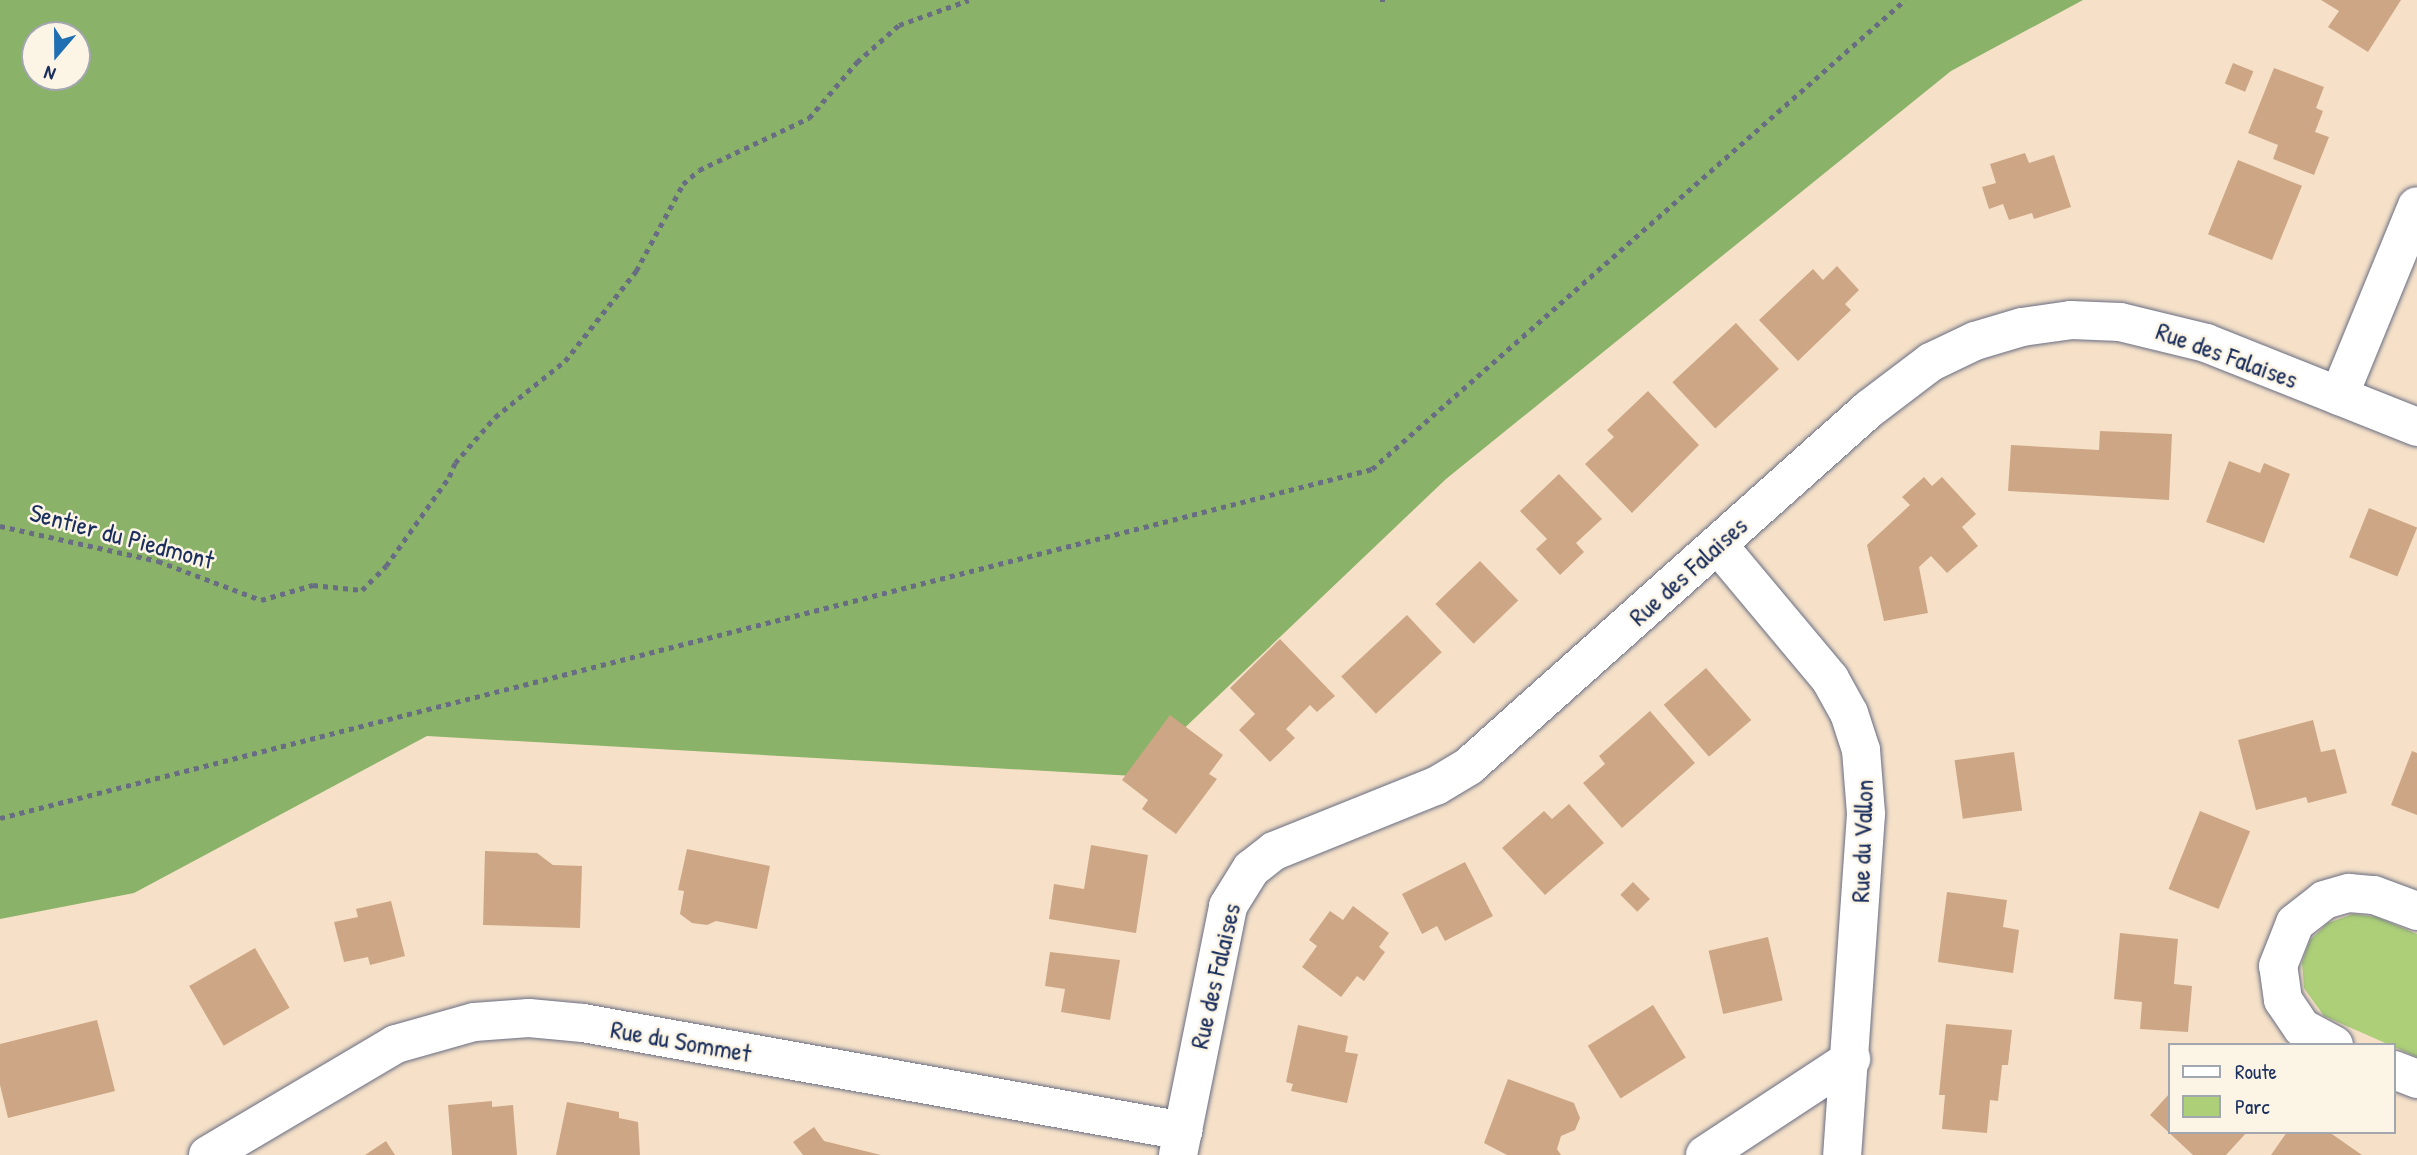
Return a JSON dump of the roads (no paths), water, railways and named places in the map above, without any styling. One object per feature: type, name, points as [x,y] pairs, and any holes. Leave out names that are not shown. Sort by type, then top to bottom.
[{"type":"street","points":[[2340,396],[2417,206]]},
{"type":"street","name":"Rue des Falaises","points":[[1180,1143],[1228,906],[1251,869],[1274,851],[1436,786],[1469,766],[1911,375],[1953,350],[2010,330],[2071,320],[2144,325],[2206,343],[2417,427]]},
{"type":"street","name":"Rue du Vallon","points":[[1718,545],[1830,679],[1849,713],[1861,750],[1866,814],[1851,1059],[1842,1155]]},
{"type":"street","points":[[2330,1043],[2302,1028],[2283,1000],[2278,966],[2295,923],[2324,900],[2349,893],[2374,895],[2417,911]]},
{"type":"street","name":"Rue du Sommet","points":[[208,1155],[396,1044],[474,1022],[529,1018],[590,1024],[1180,1143]]},
{"type":"street","points":[[1705,1155],[1851,1059]]},
{"type":"street","points":[[2396,1071],[2417,1079]]}]
